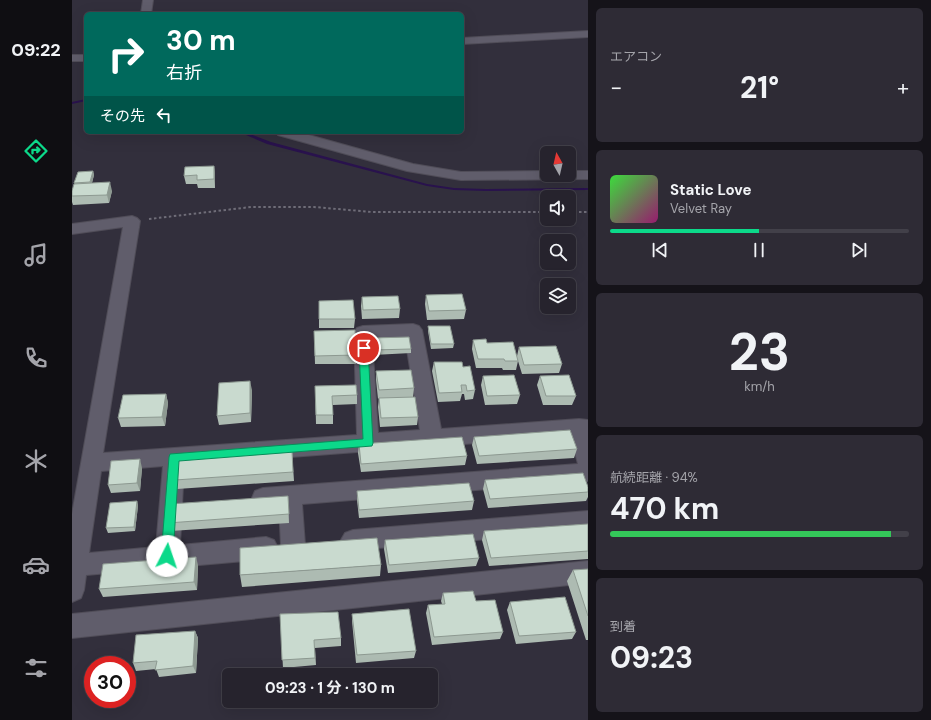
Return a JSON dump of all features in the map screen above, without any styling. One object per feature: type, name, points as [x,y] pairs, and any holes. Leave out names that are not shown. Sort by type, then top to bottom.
[{"type":"street","points":[[146,12],[148,0]]},
{"type":"street","points":[[464,41],[588,34]]},
{"type":"street","points":[[72,58],[84,58]]},
{"type":"street","points":[[290,134],[412,168],[461,176],[588,175]]},
{"type":"street","points":[[72,229],[132,221],[91,464],[72,590]]},
{"type":"street","points":[[368,443],[363,332],[413,330],[432,438]]},
{"type":"street","points":[[91,464],[583,428],[588,462]]},
{"type":"street","points":[[167,556],[174,457]]},
{"type":"street","points":[[245,500],[588,472]]},
{"type":"street","points":[[290,496],[293,545]]},
{"type":"street","points":[[170,506],[193,504]]},
{"type":"street","points":[[76,565],[293,545],[588,521]]},
{"type":"street","points":[[72,626],[588,572]]},
{"type":"path","points":[[132,221],[251,207],[314,207],[372,212],[540,212]]},
{"type":"path","points":[[576,212],[588,212]]},
{"type":"building","points":[[214,166],[214,179],[197,180],[197,175],[184,176],[185,167]]},
{"type":"building","points":[[93,171],[90,182],[74,183],[78,172]]},
{"type":"building","points":[[110,182],[107,195],[72,196],[74,184]]},
{"type":"building","points":[[462,294],[466,310],[429,311],[426,295]]},
{"type":"building","points":[[398,296],[400,309],[363,310],[362,297]]},
{"type":"building","points":[[353,300],[355,319],[319,319],[319,301]]},
{"type":"building","points":[[428,326],[450,326],[454,344],[431,344]]},
{"type":"building","points":[[355,330],[356,355],[315,356],[314,331]]},
{"type":"building","points":[[409,337],[411,349],[373,350],[372,338]]},
{"type":"building","points":[[486,339],[487,343],[513,342],[518,361],[505,361],[504,359],[478,359],[473,340]]},
{"type":"building","points":[[556,346],[562,364],[524,365],[519,347]]},
{"type":"building","points":[[434,362],[462,362],[463,367],[470,366],[475,390],[467,391],[466,385],[461,385],[462,392],[439,393]]},
{"type":"building","points":[[411,370],[414,388],[379,390],[376,371]]},
{"type":"building","points":[[514,375],[520,395],[487,396],[483,376]]},
{"type":"building","points":[[569,375],[576,396],[546,396],[540,376]]},
{"type":"building","points":[[250,381],[250,413],[217,416],[219,383]]},
{"type":"building","points":[[356,385],[357,395],[332,396],[333,415],[316,415],[315,386]]},
{"type":"building","points":[[166,394],[162,417],[118,418],[123,395]]},
{"type":"building","points":[[415,397],[418,417],[381,418],[379,398]]},
{"type":"building","points":[[570,430],[577,449],[479,456],[474,437]]},
{"type":"building","points":[[462,437],[467,456],[361,464],[359,444]]},
{"type":"building","points":[[292,451],[293,472],[175,480],[176,459]]},
{"type":"building","points":[[140,459],[137,483],[108,485],[111,461]]},
{"type":"building","points":[[583,473],[588,487],[588,492],[490,499],[485,480]]},
{"type":"building","points":[[469,483],[474,501],[359,510],[357,491]]},
{"type":"building","points":[[288,496],[289,514],[168,523],[170,504]]},
{"type":"building","points":[[137,501],[134,527],[106,528],[110,503]]},
{"type":"building","points":[[588,524],[588,551],[491,558],[484,531]]},
{"type":"building","points":[[473,534],[479,558],[389,565],[385,540]]},
{"type":"building","points":[[377,538],[381,565],[240,575],[240,548]]},
{"type":"building","points":[[196,557],[194,582],[99,589],[103,564]]},
{"type":"building","points":[[588,569],[588,616],[573,570]]},
{"type":"building","points":[[473,591],[476,601],[495,600],[503,632],[434,637],[428,605],[445,604],[443,593]]},
{"type":"building","points":[[565,597],[576,632],[519,636],[510,602]]},
{"type":"building","points":[[409,609],[416,651],[357,655],[352,614]]},
{"type":"building","points":[[338,612],[341,638],[314,640],[315,658],[282,660],[280,614]]},
{"type":"building","points":[[195,631],[193,666],[155,670],[157,661],[136,663],[136,656],[134,656],[136,635]]},
{"type":"waterway","points":[[72,103],[84,100]]},
{"type":"waterway","points":[[246,134],[269,143],[427,185],[454,189],[486,190],[588,189]]},
{"type":"route","points":[[167,556],[174,457],[368,443],[364,348]]}]
